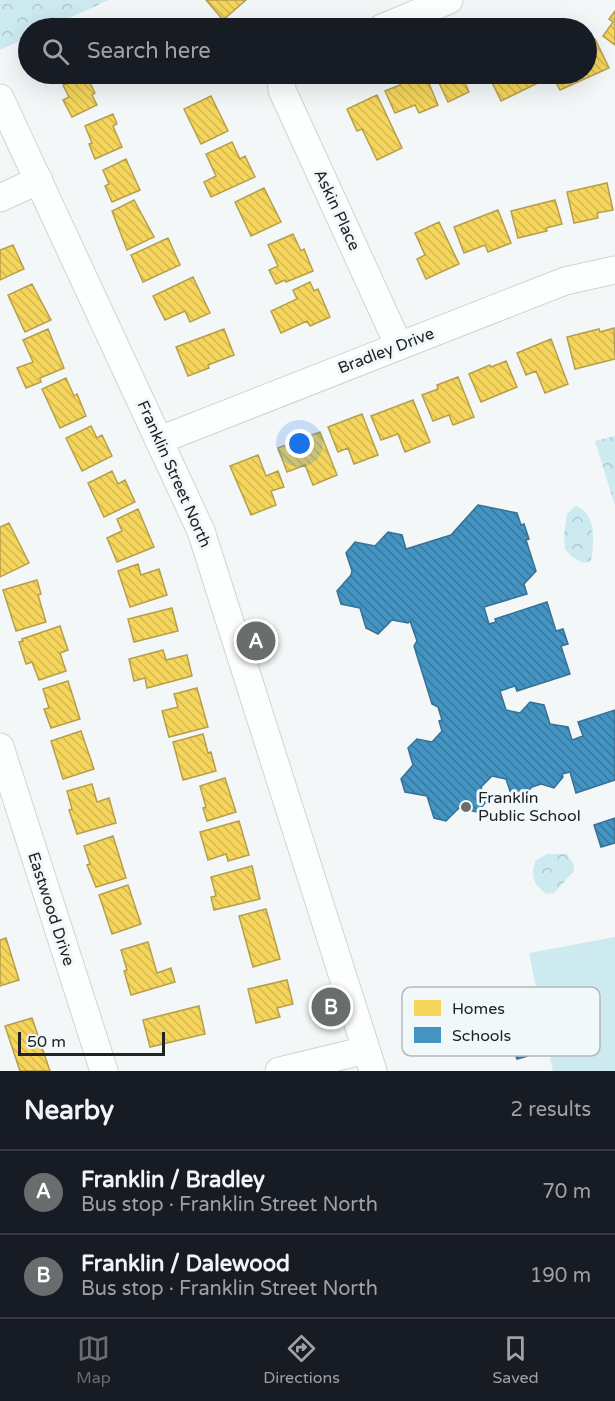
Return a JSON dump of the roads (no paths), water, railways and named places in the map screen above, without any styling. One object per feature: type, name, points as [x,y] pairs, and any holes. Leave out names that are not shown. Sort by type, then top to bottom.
[{"type":"street","points":[[406,18],[448,0]]},
{"type":"street","name":"Askin Place","points":[[282,84],[282,90],[399,346]]},
{"type":"street","name":"Franklin Street North","points":[[0,98],[201,531],[369,1060]]},
{"type":"street","points":[[0,198],[39,180]]},
{"type":"street","name":"Bradley Drive","points":[[160,440],[565,281],[615,270]]},
{"type":"street","name":"Eastwood Drive","points":[[0,747],[104,1071]]},
{"type":"street","points":[[279,1071],[369,1060]]},
{"type":"place","name":"Franklin / Bradley","points":[[256,641]]},
{"type":"place","name":"Franklin Public School","points":[[466,807]]},
{"type":"place","name":"Franklin / Dalewood","points":[[331,1007]]}]
